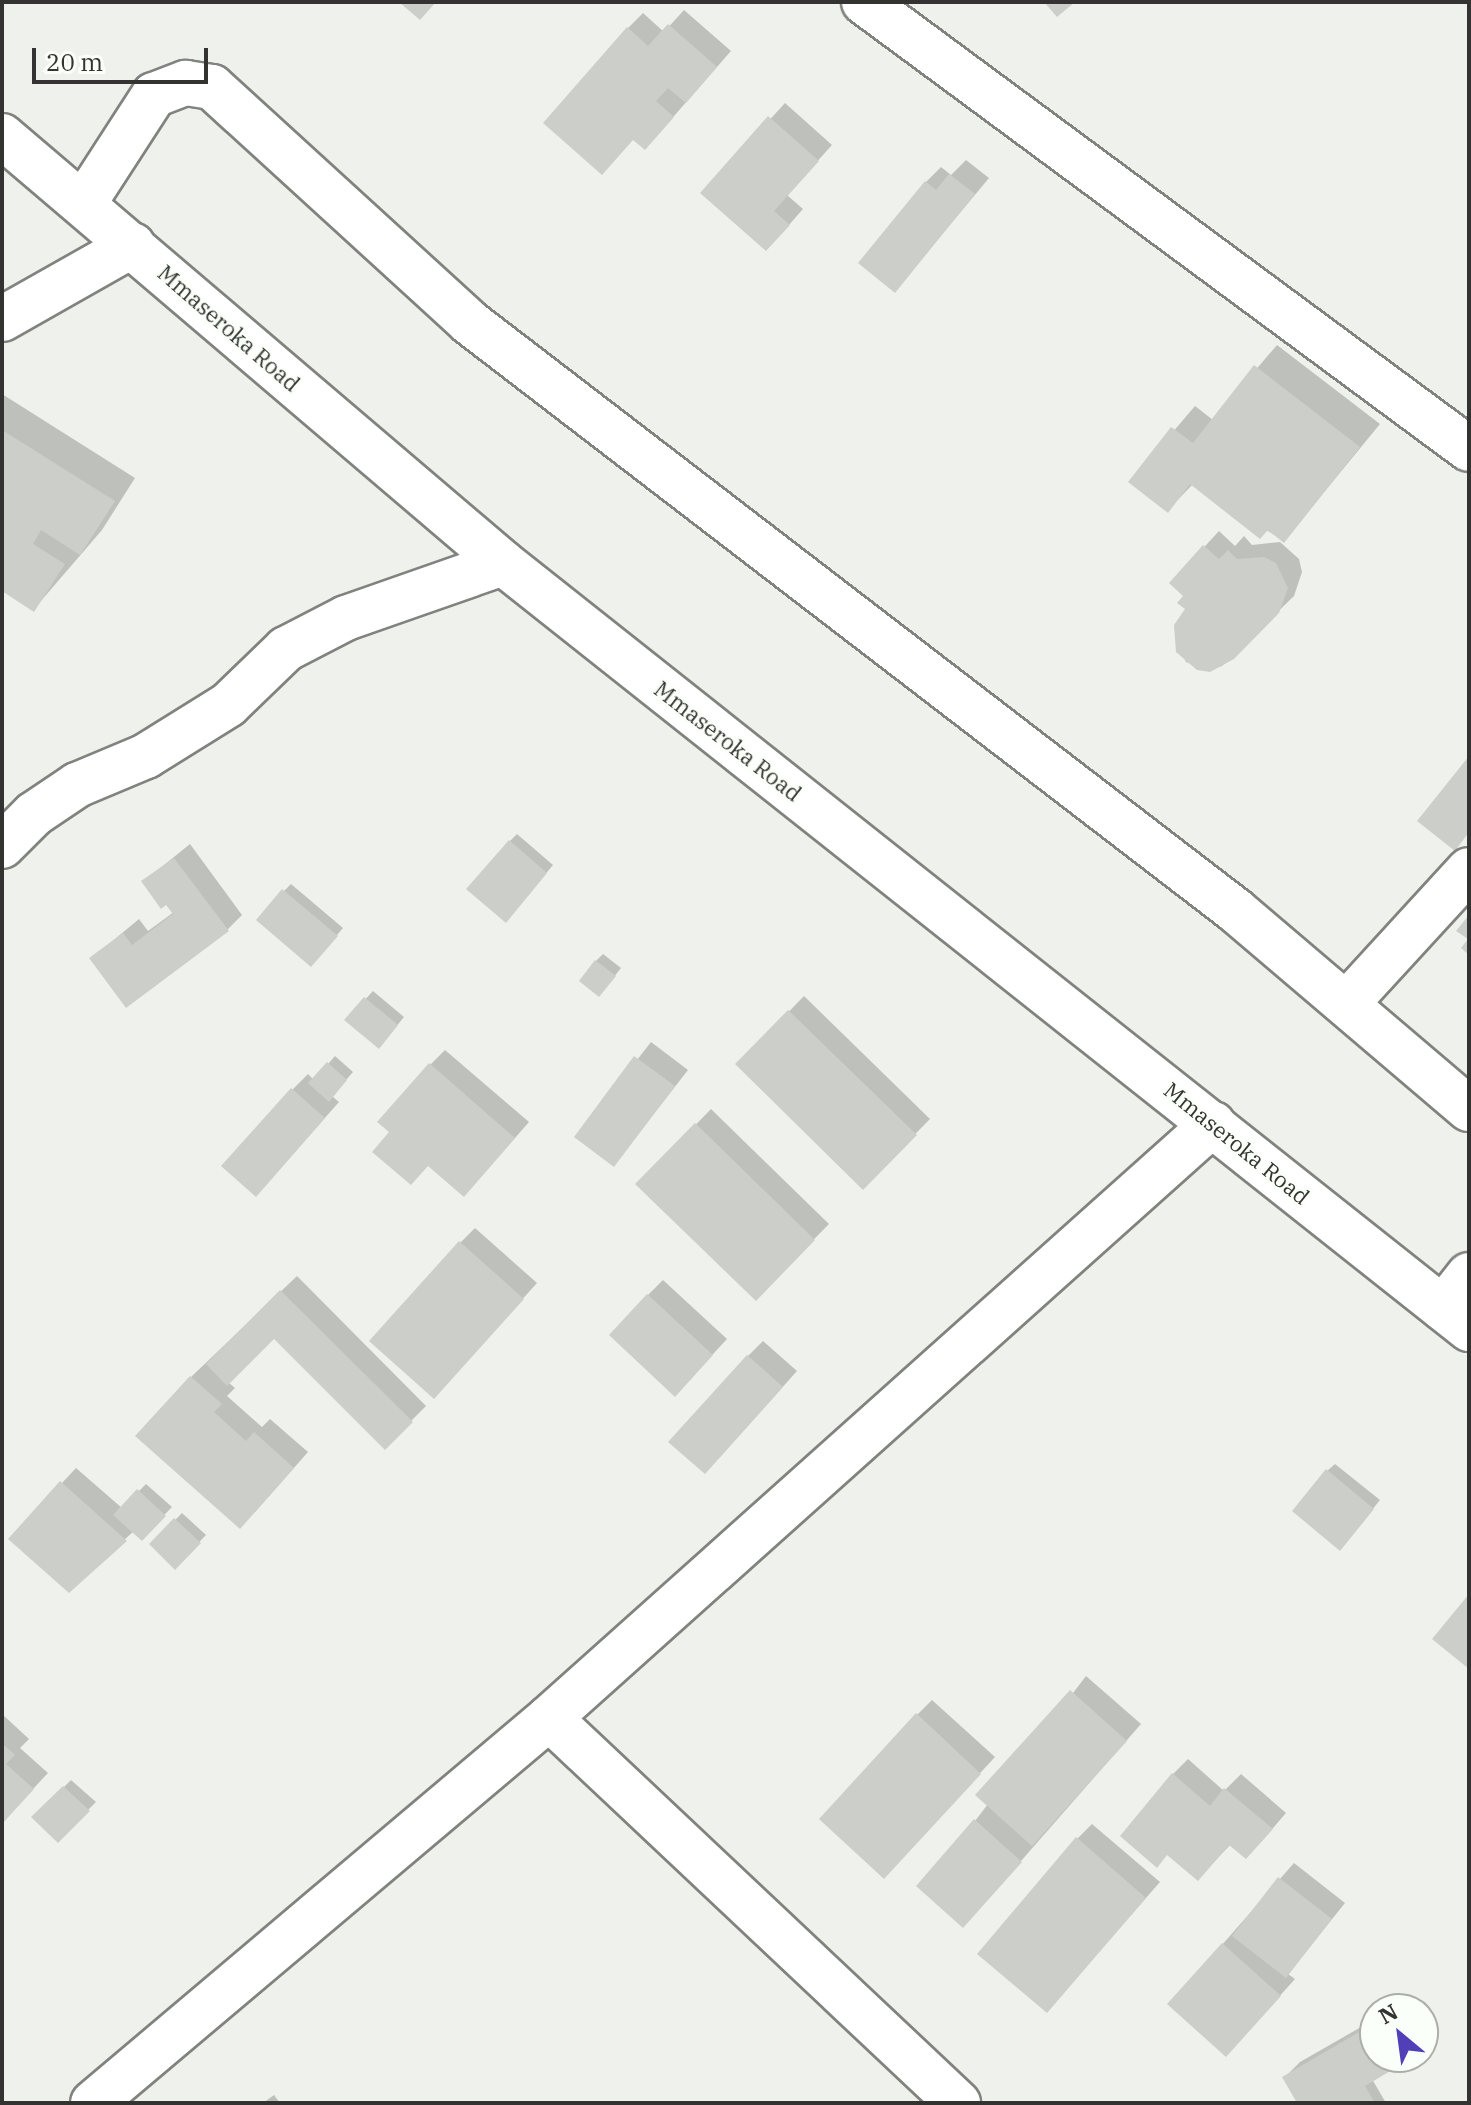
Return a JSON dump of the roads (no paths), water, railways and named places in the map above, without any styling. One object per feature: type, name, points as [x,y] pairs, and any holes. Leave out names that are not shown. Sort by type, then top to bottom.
[{"type":"street","points":[[864,2],[1469,449]]},
{"type":"street","points":[[84,203],[154,95],[186,83],[212,87],[469,322],[1235,910],[1469,1109]]},
{"type":"street","name":"Mmaseroka Road","points":[[2,136],[503,563],[1213,1124],[1460,1304]]},
{"type":"street","points":[[2,319],[133,245]]},
{"type":"street","points":[[2,846],[34,814],[77,785],[146,756],[228,705],[286,649],[346,618],[503,563]]},
{"type":"street","points":[[1347,1003],[1469,870]]},
{"type":"street","points":[[93,2103],[549,1718],[1213,1124]]},
{"type":"street","points":[[549,1718],[958,2103]]}]
